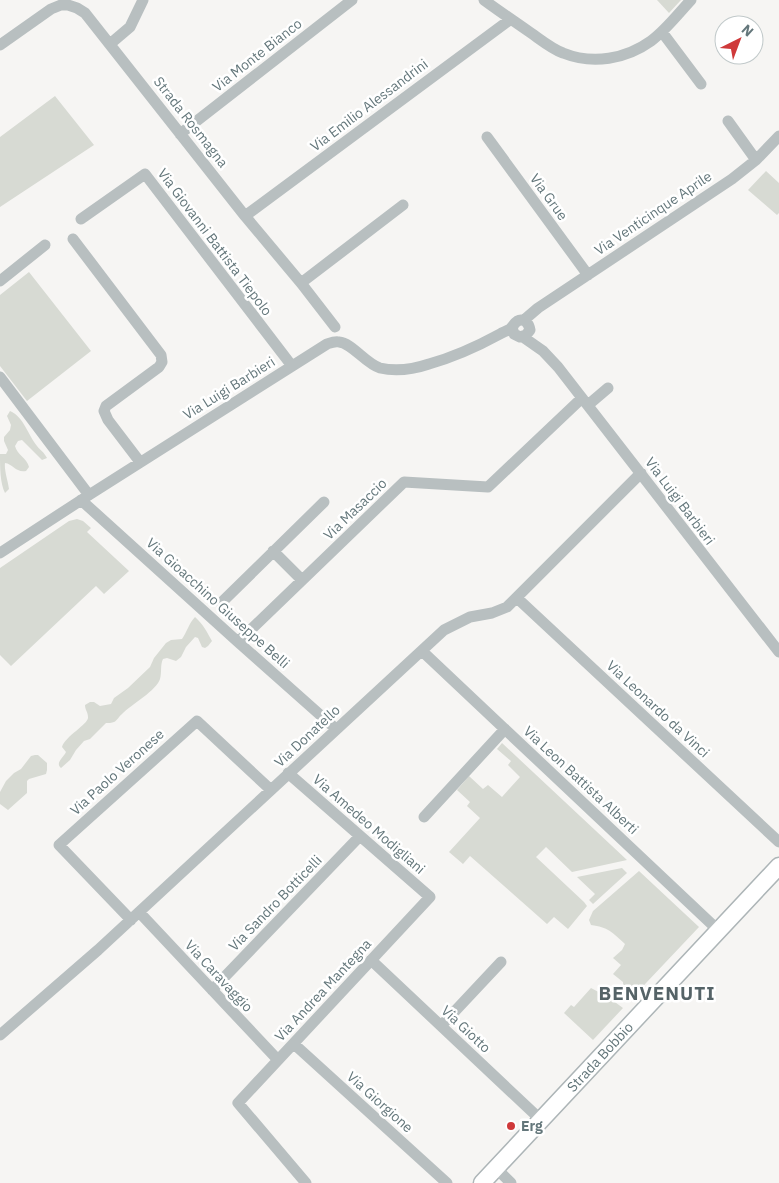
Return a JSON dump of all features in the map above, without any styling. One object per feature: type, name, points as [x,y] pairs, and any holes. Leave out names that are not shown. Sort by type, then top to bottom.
[{"type":"main road","name":"Strada Bobbio","points":[[482,1183],[779,866]]},
{"type":"street","points":[[110,44],[130,27],[143,0]]},
{"type":"street","name":"Via Monte Bianco","points":[[180,134],[352,0]]},
{"type":"street","points":[[484,0],[547,45],[578,58],[596,60],[623,56],[635,51],[662,32],[691,0]]},
{"type":"street","name":"Strada Rosmagna","points":[[0,44],[51,9],[61,5],[68,5],[85,13],[245,216],[301,283],[348,346]]},
{"type":"street","name":"Via Emilio Alessandrini","points":[[245,216],[511,19]]},
{"type":"street","points":[[662,32],[701,84]]},
{"type":"street","points":[[728,121],[756,160]]},
{"type":"street","name":"Via Venticinque Aprile","points":[[522,329],[538,308],[732,179],[756,160],[779,136]]},
{"type":"street","name":"Via Grue","points":[[487,137],[588,275]]},
{"type":"street","name":"Via Giovanni Battista Tiepolo","points":[[80,219],[145,174],[292,366]]},
{"type":"street","points":[[301,283],[403,205]]},
{"type":"street","points":[[73,240],[161,355],[162,362],[159,367],[106,406],[104,411],[108,420],[140,462]]},
{"type":"street","points":[[0,281],[45,245]]},
{"type":"street","points":[[327,344],[335,328]]},
{"type":"street","points":[[327,344],[338,342],[348,346],[379,368],[402,371],[429,365],[489,340],[522,329]]},
{"type":"street","name":"Via Luigi Barbieri","points":[[522,329],[535,335],[551,354],[558,367],[779,652]]},
{"type":"street","name":"Via Luigi Barbieri","points":[[0,553],[327,344]]},
{"type":"street","name":"Via Gioacchino Giuseppe Belli","points":[[0,377],[85,497],[238,642],[336,729]]},
{"type":"street","name":"Via Masaccio","points":[[238,642],[404,482],[488,487],[585,402],[608,388]]},
{"type":"street","name":"Via Donatello","points":[[0,1035],[98,950],[444,630],[470,618],[507,607],[641,473]]},
{"type":"street","name":"Via Masaccio","points":[[221,603],[324,502]]},
{"type":"street","points":[[273,551],[306,576]]},
{"type":"street","name":"Via Leonardo da Vinci","points":[[517,598],[779,842]]},
{"type":"street","name":"Via Leon Battista Alberti","points":[[422,651],[719,931]]},
{"type":"street","name":"Via Paolo Veronese","points":[[135,916],[59,845],[196,721],[271,790]]},
{"type":"street","points":[[424,817],[505,729]]},
{"type":"street","name":"Via Amedeo Modigliani","points":[[288,773],[430,897]]},
{"type":"street","name":"Via Sandro Botticelli","points":[[212,990],[360,836]]},
{"type":"street","name":"Via Andrea Mantegna","points":[[306,1183],[238,1103],[430,897]]},
{"type":"street","name":"Via Caravaggio","points":[[135,916],[212,990],[278,1060]]},
{"type":"street","name":"Via Giotto","points":[[371,960],[541,1120]]},
{"type":"street","points":[[441,1026],[501,962]]},
{"type":"street","name":"Via Giorgione","points":[[294,1044],[446,1183]]},
{"type":"street","points":[[496,1168],[512,1183]]},
{"type":"shaded area","points":[[657,0],[681,0],[669,13]]},
{"type":"shaded area","points":[[55,96],[94,145],[0,207],[0,137]]},
{"type":"shaded area","points":[[766,171],[779,183],[779,213],[777,215],[748,190]]},
{"type":"shaded area","points":[[29,272],[91,351],[27,401],[0,366],[0,295]]},
{"type":"shaded area","points":[[10,411],[19,417],[34,442],[47,458],[42,460],[22,440],[18,441],[15,446],[16,449],[29,467],[26,471],[17,470],[5,463],[9,489],[5,493],[1,480],[0,454],[6,454],[8,450],[4,437],[10,430],[11,425],[7,416]]},
{"type":"shaded area","points":[[77,519],[83,521],[91,528],[87,532],[129,571],[104,594],[96,586],[11,666],[0,655],[0,568],[69,521]]},
{"type":"shaded area","points":[[195,617],[203,625],[212,641],[208,646],[202,647],[198,638],[195,637],[176,661],[167,658],[163,659],[160,679],[154,688],[115,721],[106,723],[90,739],[84,741],[70,760],[61,768],[59,762],[66,752],[62,747],[64,743],[87,720],[88,715],[85,705],[90,702],[100,706],[111,704],[114,698],[128,688],[150,667],[154,658],[166,643],[171,640],[182,639]]},
{"type":"shaded area","points":[[502,743],[627,860],[572,872],[546,847],[536,857],[587,906],[568,929],[554,917],[547,924],[470,856],[463,864],[449,852],[480,818],[467,806],[470,802],[457,790],[469,776],[483,789],[488,785],[502,797],[520,777],[508,765],[511,761],[497,749]]},
{"type":"shaded area","points":[[38,755],[47,763],[46,774],[29,779],[27,781],[27,793],[8,810],[0,804],[0,792],[6,781],[21,769],[31,756]]},
{"type":"shaded area","points":[[622,868],[627,873],[593,904],[589,900],[595,894],[577,877]]},
{"type":"shaded area","points":[[639,871],[699,927],[629,1001],[624,996],[623,982],[613,974],[621,965],[613,958],[622,950],[625,944],[610,931],[591,925],[589,920],[593,911]]},
{"type":"shaded area","points":[[591,988],[623,1008],[593,1040],[564,1013],[571,1005],[574,1007]]},
{"type":"place","name":"Erg","points":[[511,1126]]},
{"type":"district","name":"BENVENUTI","points":[[657,993]]}]
